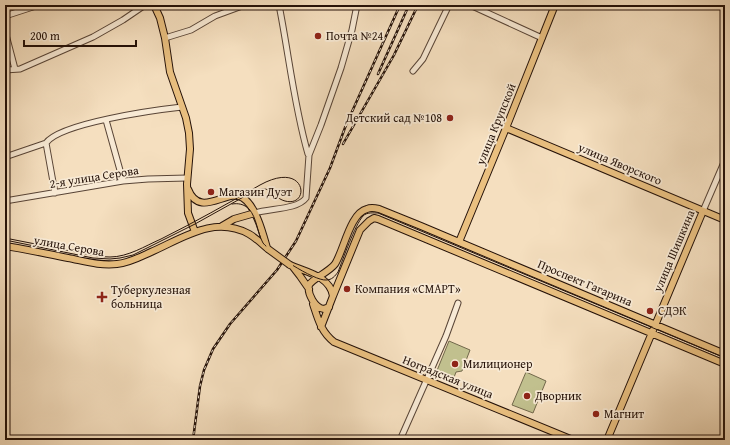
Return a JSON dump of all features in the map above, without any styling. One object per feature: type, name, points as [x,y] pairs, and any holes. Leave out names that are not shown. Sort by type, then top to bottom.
[{"type":"main road","points":[[154,5],[160,18],[165,38],[170,72],[186,118],[190,144],[187,178],[188,213],[195,232]]},
{"type":"main road","name":"улица Крупской","points":[[459,242],[555,5]]},
{"type":"main road","name":"улица Яворского","points":[[506,128],[725,220]]},
{"type":"main road","points":[[187,186],[194,199],[203,202],[211,202],[236,196],[242,197],[255,213],[268,249]]},
{"type":"main road","points":[[309,289],[312,281],[319,278],[335,264],[352,224],[358,215],[366,209],[379,209],[459,242]]},
{"type":"main road","name":"улица Шишкина","points":[[607,440],[703,211]]},
{"type":"main road","points":[[220,227],[234,219],[255,213]]},
{"type":"main road","points":[[320,327],[359,233],[365,224],[372,219],[378,219],[455,250]]},
{"type":"main road","name":"улица Серова","points":[[5,246],[88,262],[118,264],[132,261],[195,232],[210,227],[220,227]]},
{"type":"main road","points":[[220,227],[240,230],[253,237],[290,264],[327,282],[333,296]]},
{"type":"main road","name":"Проспект Гагарина","points":[[459,242],[725,354]]},
{"type":"main road","name":"Проспект Гагарина","points":[[455,250],[473,259],[725,364]]},
{"type":"main road","points":[[290,264],[309,289],[320,327]]},
{"type":"main road","points":[[313,302],[320,309],[329,307]]},
{"type":"main road","name":"Ноградская улица","points":[[320,327],[327,337],[334,342],[573,440]]},
{"type":"street","points":[[5,16],[39,5]]},
{"type":"street","points":[[5,70],[20,69],[93,37],[123,20],[145,5]]},
{"type":"street","points":[[165,38],[191,30],[214,16],[245,5]]},
{"type":"street","points":[[255,213],[294,206],[303,202],[307,194],[309,155],[295,96],[279,5]]},
{"type":"street","points":[[309,155],[334,87],[352,30],[357,5]]},
{"type":"street","points":[[413,71],[423,59],[449,5]]},
{"type":"street","points":[[470,5],[542,38]]},
{"type":"street","points":[[5,31],[15,69]]},
{"type":"street","points":[[5,157],[46,142],[49,138],[65,131],[99,120],[106,120],[141,112],[182,107]]},
{"type":"street","points":[[106,120],[124,181]]},
{"type":"street","points":[[46,142],[55,193]]},
{"type":"street","name":"улица Шишкина","points":[[703,211],[725,160]]},
{"type":"street","name":"2-я улица Серова","points":[[5,202],[124,181],[187,178]]},
{"type":"street","name":"улица Крупской","points":[[455,250],[459,242]]},
{"type":"street","points":[[400,440],[446,336],[458,303]]},
{"type":"shaded area","points":[[449,341],[470,350],[462,371],[456,372],[453,380],[436,373]]},
{"type":"shaded area","points":[[526,372],[546,381],[533,413],[512,405]]},
{"type":"tram line","points":[[5,238],[95,256],[117,257],[136,251],[161,239],[260,185],[276,179],[287,178],[295,180],[300,186],[301,192],[299,198],[293,201],[285,201],[269,190],[256,190],[195,224],[133,255],[120,258],[93,258],[5,240]]},
{"type":"tram line","points":[[232,204],[241,204],[249,209],[254,217],[263,243],[267,247],[283,259],[320,279],[330,279],[338,272],[353,234],[363,216],[368,213],[378,213],[725,358]]},
{"type":"railway","points":[[193,440],[200,386],[204,370],[213,349],[230,324],[277,270],[296,241],[330,168],[346,125],[400,5]]},
{"type":"railway","points":[[378,74],[409,5]]},
{"type":"railway","points":[[343,144],[394,55],[418,5]]},
{"type":"place","name":"Почта №24","points":[[318,36]]},
{"type":"place","name":"Детский сад №108","points":[[450,118]]},
{"type":"place","name":"Магазин Дуэт","points":[[211,192]]},
{"type":"place","name":"Компания «СМАРТ»","points":[[347,289]]},
{"type":"place","name":"Туберкулезная больница","points":[[102,297]]},
{"type":"place","name":"СДЭК","points":[[650,311]]},
{"type":"place","name":"Милиционер","points":[[455,364]]},
{"type":"place","name":"Дворник","points":[[527,396]]},
{"type":"place","name":"Магнит","points":[[596,414]]}]
